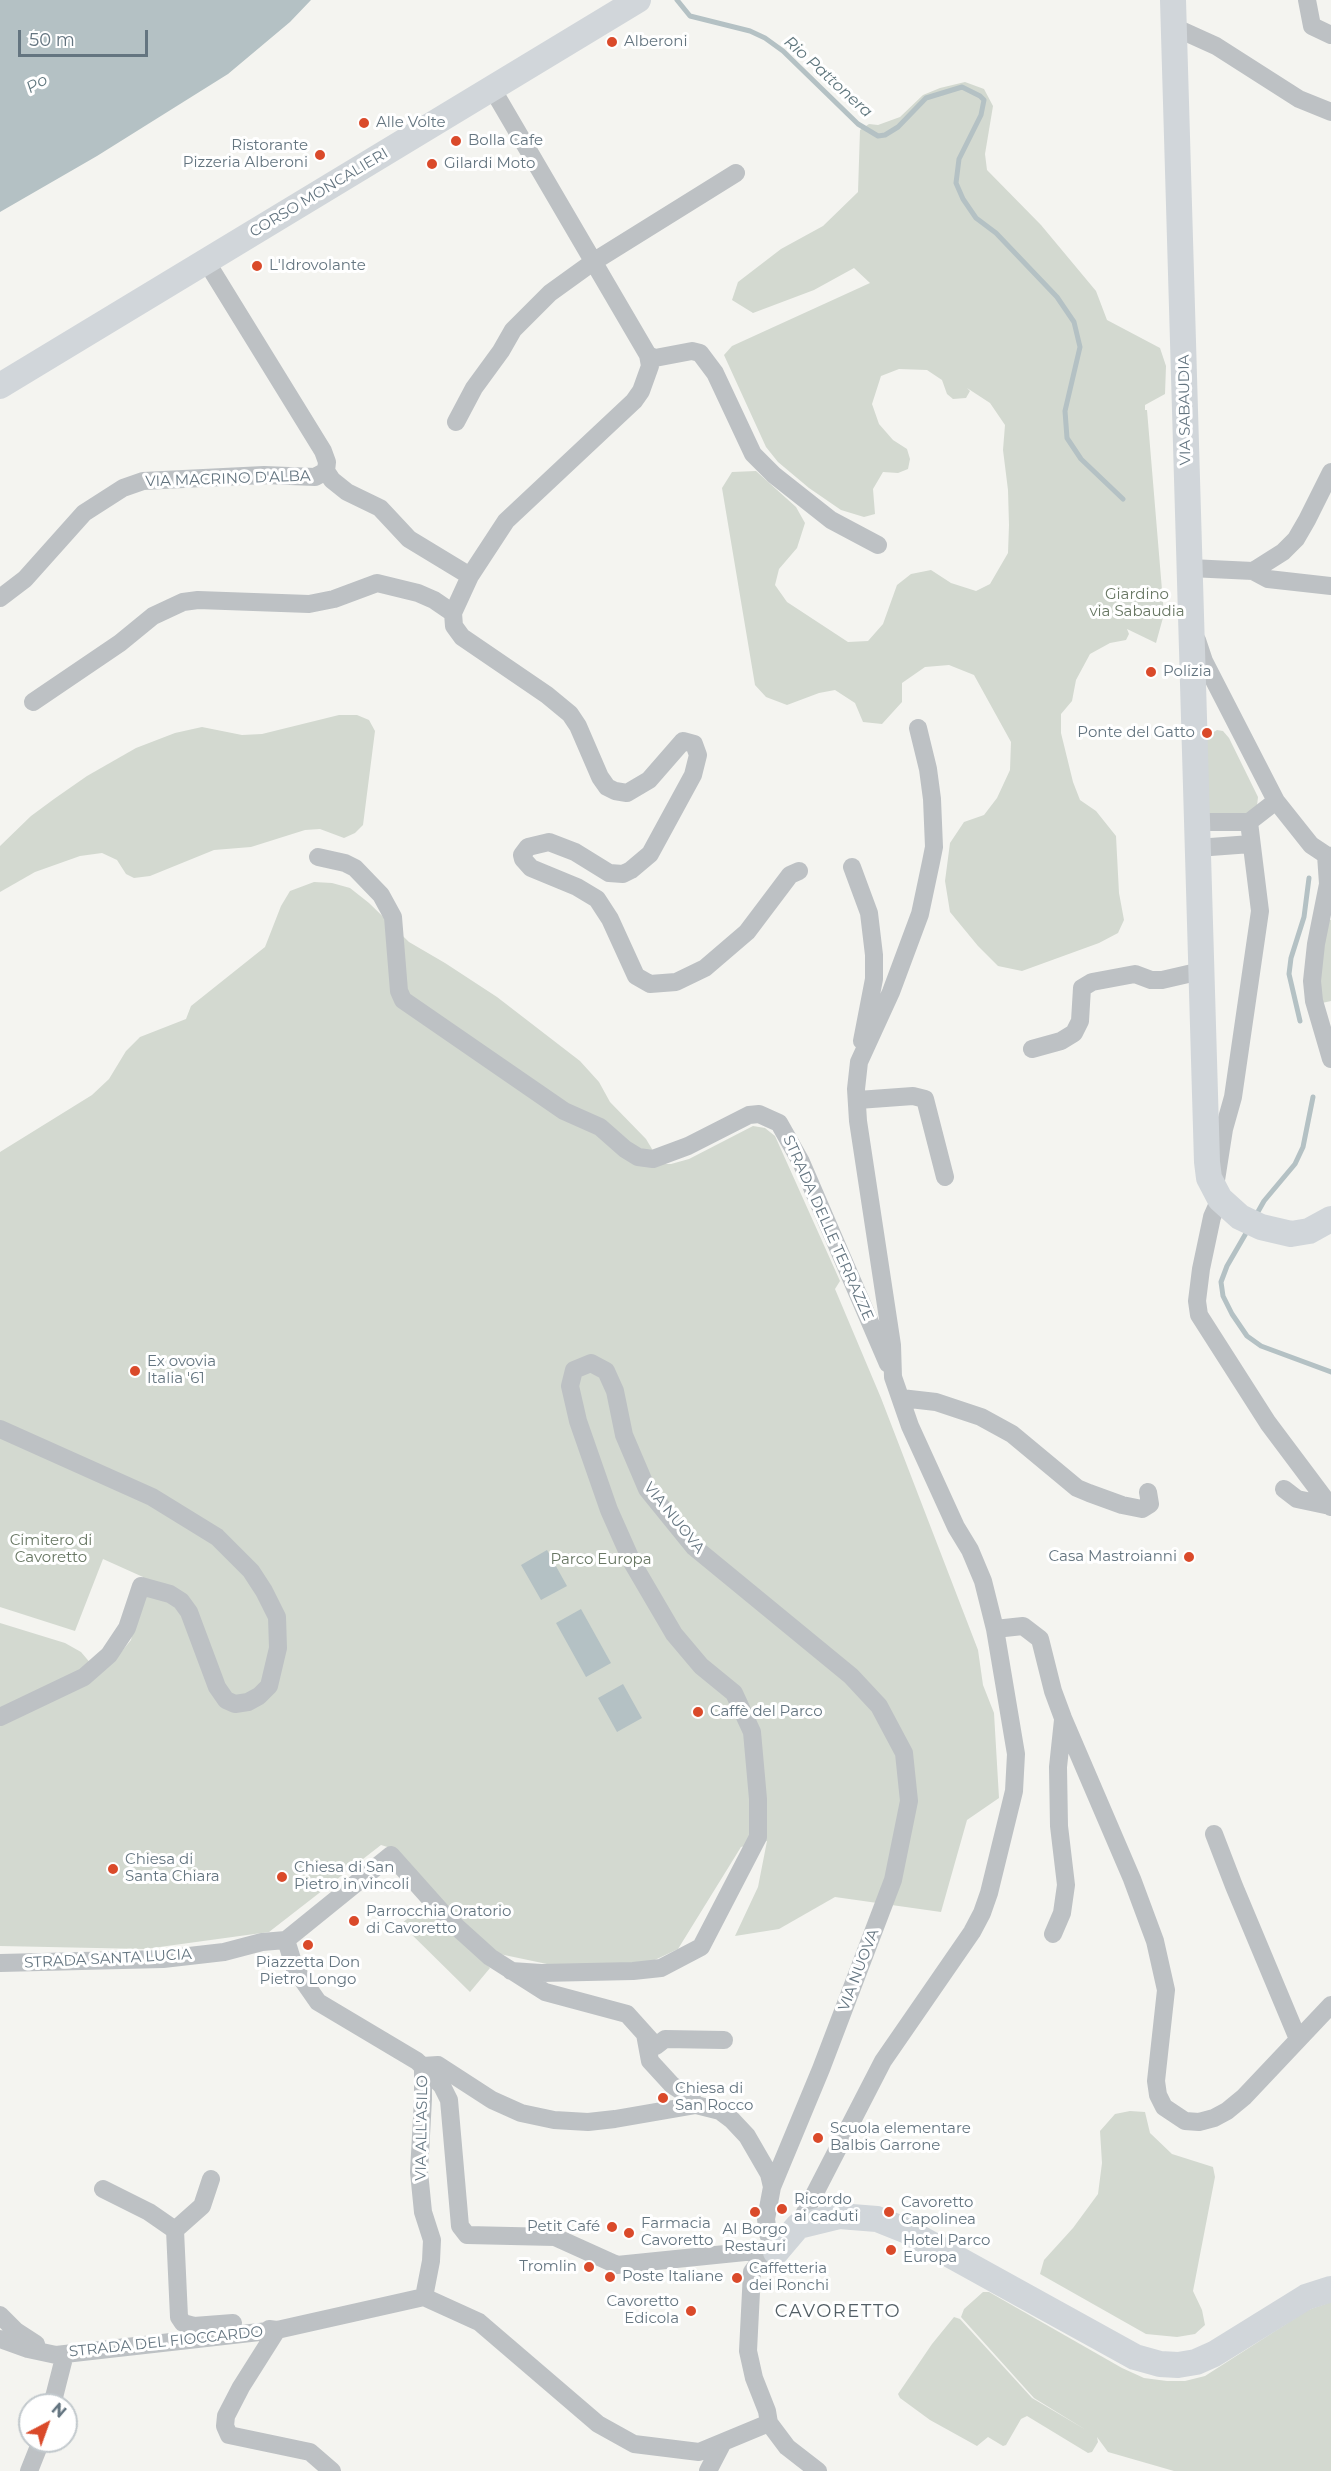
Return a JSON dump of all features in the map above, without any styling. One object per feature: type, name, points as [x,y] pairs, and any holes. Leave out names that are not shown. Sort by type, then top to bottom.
[{"type":"street","name":"CORSO MONCALIERI","points":[[0,386],[638,0]]},
{"type":"street","name":"VIA SABAUDIA","points":[[1173,0],[1192,624],[1204,661],[1276,801],[1311,845],[1328,856]]},
{"type":"street","points":[[1307,0],[1312,26],[1331,35]]},
{"type":"street","points":[[1174,27],[1216,46],[1299,99],[1331,112]]},
{"type":"street","points":[[492,90],[648,356],[650,366],[647,378],[634,401],[506,521],[470,576],[453,613],[454,626],[462,637],[554,700],[570,714],[607,787],[627,793],[649,780],[683,741],[690,742],[697,749],[698,755],[693,775],[650,854],[638,866],[623,874],[609,873],[575,852],[549,842],[533,844],[522,855],[526,864],[531,868],[577,887],[597,899],[610,919],[631,969],[642,981],[650,984],[676,982],[705,968],[747,932],[790,875],[799,871]]},
{"type":"street","points":[[456,422],[474,388],[513,330],[550,293],[593,262],[736,172]]},
{"type":"street","name":"VIA MACRINO D'ALBA","points":[[0,598],[25,579],[84,513],[123,488],[152,480],[264,476],[315,477],[326,471],[327,462],[323,451],[206,261]]},
{"type":"street","points":[[648,356],[656,358],[692,351],[700,353],[715,373],[753,454],[774,475],[831,520],[879,545]]},
{"type":"street","points":[[326,471],[332,480],[347,492],[380,508],[409,539],[470,576]]},
{"type":"street","points":[[1253,571],[1283,552],[1296,539],[1331,472]]},
{"type":"street","points":[[1190,568],[1253,571],[1268,579],[1331,586]]},
{"type":"street","points":[[33,702],[120,644],[153,616],[183,602],[198,600],[309,604],[376,583],[418,593],[434,600],[453,613]]},
{"type":"street","points":[[1192,624],[1206,1162],[1209,1178],[1217,1194],[1250,1222],[1291,1234],[1309,1231],[1331,1219]]},
{"type":"street","name":"STRADA DELLE TERRAZZE","points":[[893,1377],[890,1334],[859,1132],[857,1072],[863,1053],[891,992],[920,914],[932,862],[934,847],[932,799],[918,728]]},
{"type":"street","points":[[1196,822],[1249,822],[1276,801]]},
{"type":"street","points":[[1249,822],[1260,911],[1233,1097],[1224,1129],[1217,1194],[1201,1269],[1197,1301],[1199,1315],[1268,1423],[1331,1506]]},
{"type":"street","points":[[1197,848],[1251,844]]},
{"type":"street","points":[[1328,856],[1328,884],[1316,944],[1312,981],[1314,1001],[1331,1059]]},
{"type":"street","name":"STRADA DELLE TERRAZZE","points":[[318,857],[355,868],[381,895],[393,917],[399,992],[403,1000],[576,1119],[600,1127],[638,1157],[653,1159],[688,1146],[749,1114],[759,1114],[779,1123],[801,1162],[893,1377],[915,1436],[983,1581],[995,1629],[1016,1754],[1014,1791],[989,1893],[972,1932],[883,2061],[798,2226]]},
{"type":"street","name":"STRADA DELLE TERRAZZE","points":[[852,867],[869,913],[874,955],[874,979],[862,1041],[863,1053]]},
{"type":"street","points":[[1032,1048],[1061,1041],[1074,1033],[1080,1021],[1082,988],[1092,982],[1135,974],[1151,980],[1162,980],[1201,970]]},
{"type":"street","points":[[858,1100],[913,1096],[925,1099],[945,1177]]},
{"type":"street","name":"VIA NUOVA","points":[[512,1971],[541,1973],[633,1971],[660,1968],[702,1947],[758,1837],[758,1799],[752,1731],[734,1693],[701,1666],[674,1634],[633,1564],[609,1510],[578,1421],[570,1386],[573,1370],[591,1363],[606,1371],[615,1391],[624,1435],[647,1489],[694,1547],[851,1676],[879,1706],[904,1754],[909,1801],[893,1880],[821,2069],[772,2187]]},
{"type":"street","points":[[901,1398],[936,1402],[981,1417],[1012,1434],[1077,1488],[1089,1493],[1142,1509],[1150,1503],[1148,1492]]},
{"type":"street","points":[[0,1429],[152,1497],[217,1537],[251,1571],[264,1591],[277,1617],[278,1648],[269,1686],[259,1696],[248,1702],[235,1704],[226,1700],[217,1687],[189,1612],[170,1594],[141,1586],[127,1628],[109,1655],[84,1677],[0,1717]]},
{"type":"street","points":[[1284,1489],[1298,1499],[1331,1506]]},
{"type":"street","points":[[995,1629],[1023,1626],[1040,1639],[1045,1650],[1053,1691],[1063,1718],[1132,1879],[1155,1941],[1165,1977],[1166,2004],[1156,2081],[1158,2095],[1164,2107],[1185,2121],[1199,2122],[1214,2118],[1244,2097],[1328,2010]]},
{"type":"street","points":[[1053,1934],[1062,1913],[1066,1885],[1059,1826],[1058,1767],[1063,1718]]},
{"type":"street","points":[[1214,1834],[1298,2039]]},
{"type":"street","points":[[724,2040],[665,2039],[656,2046],[627,2014],[545,1992],[490,1957],[449,1920],[391,1855],[286,1940],[295,1969],[318,2002],[417,2061],[442,2086],[449,2100],[459,2226],[467,2235],[555,2237],[617,2265],[723,2254],[776,2252]]},
{"type":"street","name":"STRADA SANTA LUCIA","points":[[0,1963],[163,1959],[224,1952],[262,1942],[286,1940]]},
{"type":"street","points":[[645,2034],[650,2061],[672,2085],[689,2096],[696,2105],[720,2111],[747,2136],[769,2174],[772,2187],[766,2219],[768,2234],[776,2252]]},
{"type":"street","name":"VIA ALL'ASILO","points":[[424,2297],[431,2261],[432,2240],[423,2212],[419,2172],[423,2066],[438,2065],[492,2100],[521,2114],[554,2120],[588,2122],[696,2105]]},
{"type":"street","points":[[103,2189],[149,2212],[175,2230],[202,2206],[211,2179]]},
{"type":"street","points":[[818,2471],[787,2447],[769,2423],[767,2411],[754,2378],[748,2351],[752,2272],[761,2260],[776,2252],[798,2226],[839,2216],[860,2216],[907,2231],[1135,2357],[1160,2364],[1178,2365],[1196,2362],[1214,2354],[1306,2297],[1331,2289]]},
{"type":"street","name":"STRADA DEL FIOCCARDO","points":[[175,2230],[179,2317],[183,2323],[194,2326],[238,2322],[277,2330]]},
{"type":"street","points":[[424,2297],[478,2322],[598,2424],[634,2444],[699,2452],[769,2423]]},
{"type":"street","name":"STRADA DEL FIOCCARDO","points":[[0,2339],[60,2354],[277,2330],[424,2297]]},
{"type":"street","name":"STRADA DEL FIOCCARDO","points":[[0,2316],[16,2331],[60,2354]]},
{"type":"street","points":[[277,2330],[241,2387],[226,2416],[225,2426],[229,2434],[310,2452],[332,2471]]},
{"type":"street","points":[[54,2393],[60,2354]]},
{"type":"street","points":[[708,2471],[722,2444]]},
{"type":"street","points":[[29,2471],[36,2453]]},
{"type":"green space","name":"Giardino via Sabaudia","points":[[965,82],[984,89],[993,106],[985,154],[987,170],[1041,225],[1096,291],[1107,320],[1160,348],[1166,366],[1165,394],[1145,405],[1164,614],[1156,643],[1127,629],[1129,634],[1126,640],[1110,643],[1090,654],[1076,680],[1072,701],[1061,714],[1061,733],[1073,782],[1080,800],[1096,811],[1116,836],[1119,893],[1124,920],[1118,933],[1099,943],[1022,971],[998,966],[950,912],[945,881],[950,843],[964,822],[984,815],[997,798],[1010,770],[1011,742],[974,675],[949,665],[925,667],[902,683],[902,702],[882,724],[863,722],[855,703],[835,690],[819,693],[787,705],[766,697],[755,685],[722,488],[732,472],[756,471],[796,507],[805,523],[797,548],[779,569],[775,585],[787,602],[848,642],[868,641],[883,624],[897,585],[911,574],[931,570],[951,583],[976,591],[990,584],[1008,553],[1009,525],[1003,450],[1005,425],[990,403],[967,388],[970,391],[966,398],[953,399],[947,394],[942,380],[927,370],[899,369],[881,376],[872,404],[879,424],[893,440],[907,449],[910,459],[908,469],[898,473],[883,472],[873,489],[875,514],[864,517],[841,510],[809,488],[778,462],[766,447],[724,355],[732,346],[870,283],[854,268],[814,290],[753,313],[732,300],[738,282],[781,249],[823,226],[858,192],[860,130],[869,124],[878,125],[900,117],[923,95]]},
{"type":"green space","points":[[339,715],[357,715],[369,720],[375,731],[363,825],[355,833],[344,838],[320,829],[305,830],[251,847],[214,850],[150,876],[134,878],[126,874],[117,860],[102,853],[80,856],[35,872],[0,892],[0,846],[31,816],[54,799],[87,776],[136,748],[175,733],[202,727],[242,735],[262,734]]},
{"type":"green space","points":[[1217,730],[1223,731],[1229,738],[1258,797],[1257,806],[1248,814],[1209,813],[1206,737]]},
{"type":"green space","name":"Parco Europa","points":[[314,882],[332,883],[350,888],[409,942],[497,997],[580,1061],[599,1082],[610,1102],[646,1139],[661,1164],[689,1159],[753,1126],[765,1128],[775,1136],[840,1281],[835,1289],[881,1398],[978,1650],[983,1685],[994,1713],[999,1798],[967,1820],[941,1912],[835,1897],[779,1929],[735,1936],[758,1887],[767,1841],[741,1847],[678,1949],[642,1966],[547,1964],[490,1952],[394,1849],[381,1845],[269,1932],[145,1949],[0,1946],[0,1623],[65,1643],[81,1652],[98,1672],[113,1662],[131,1640],[143,1577],[103,1559],[75,1631],[0,1607],[0,1152],[92,1095],[109,1079],[126,1051],[140,1037],[186,1019],[191,1006],[265,947],[281,906],[290,891]]},
{"type":"green space","points":[[1328,919],[1331,920],[1331,1001],[1322,1003],[1319,982]]},
{"type":"green space","points":[[430,1900],[490,1968],[470,1992],[401,1924]]},
{"type":"green space","points":[[1130,2111],[1145,2112],[1150,2133],[1172,2154],[1213,2167],[1215,2177],[1193,2291],[1202,2310],[1205,2325],[1195,2334],[1177,2337],[1146,2334],[1040,2274],[1044,2260],[1073,2228],[1098,2194],[1102,2163],[1100,2131],[1115,2114]]},
{"type":"green space","points":[[983,2292],[989,2292],[1122,2368],[1144,2378],[1167,2381],[1185,2381],[1205,2376],[1308,2310],[1331,2302],[1331,2471],[1174,2471],[1108,2452],[1097,2437],[1098,2442],[1092,2452],[1088,2453],[1027,2416],[1021,2419],[1006,2445],[1003,2446],[988,2437],[977,2446],[930,2420],[900,2398],[898,2394],[932,2344],[954,2317],[960,2319],[1032,2398],[1086,2430],[1034,2398],[961,2317],[964,2309]]},
{"type":"water","name":"Po","points":[[0,0],[311,0],[290,22],[228,74],[97,156],[0,212]]},
{"type":"water","points":[[547,1550],[567,1586],[541,1600],[521,1565]]},
{"type":"water","points":[[581,1609],[611,1663],[586,1677],[556,1623]]},
{"type":"water","points":[[623,1684],[642,1718],[617,1732],[598,1698]]},
{"type":"waterway","name":"Rio Pattonera","points":[[677,0],[690,16],[750,31],[765,38],[783,51],[858,124],[878,136],[885,135],[898,127],[926,98],[962,87],[984,100],[981,115],[959,159],[956,183],[963,199],[976,218],[996,233],[1057,297],[1074,322],[1080,347],[1065,411],[1067,438],[1081,459],[1123,499]]},
{"type":"waterway","name":"Rio Pattonera","points":[[1300,1021],[1289,974],[1291,958],[1304,917],[1309,878]]},
{"type":"waterway","name":"Rio Pattonera","points":[[1255,1217],[1264,1201],[1295,1164],[1303,1147],[1313,1097]]},
{"type":"waterway","name":"Rio Pattonera","points":[[1249,1228],[1227,1266],[1221,1282],[1223,1296],[1232,1314],[1247,1336],[1261,1346],[1331,1372]]},
{"type":"place","name":"Alberoni","points":[[612,42]]},
{"type":"place","name":"Alle Volte","points":[[364,123]]},
{"type":"place","name":"Bolla Cafe","points":[[456,141]]},
{"type":"place","name":"Ristorante Pizzeria Alberoni","points":[[320,155]]},
{"type":"place","name":"Gilardi Moto","points":[[432,164]]},
{"type":"place","name":"L'Idrovolante","points":[[257,266]]},
{"type":"place","name":"Polizia","points":[[1151,672]]},
{"type":"place","name":"Ponte del Gatto","points":[[1207,733]]},
{"type":"place","name":"Ex ovovia Italia '61","points":[[135,1371]]},
{"type":"place","name":"Casa Mastroianni","points":[[1189,1557]]},
{"type":"place","name":"Caffè del Parco","points":[[698,1712]]},
{"type":"place","name":"Chiesa di Santa Chiara","points":[[113,1869]]},
{"type":"place","name":"Chiesa di San Pietro in vincoli","points":[[282,1877]]},
{"type":"place","name":"Parrocchia Oratorio di Cavoretto","points":[[354,1921]]},
{"type":"place","name":"Piazzetta Don Pietro Longo","points":[[308,1945]]},
{"type":"place","name":"Chiesa di San Rocco","points":[[663,2098]]},
{"type":"place","name":"Scuola elementare Balbis Garrone","points":[[818,2138]]},
{"type":"place","name":"Ricordo ai caduti","points":[[782,2209]]},
{"type":"place","name":"Al Borgo Restauri","points":[[755,2212]]},
{"type":"place","name":"Cavoretto Capolinea","points":[[889,2212]]},
{"type":"place","name":"Petit Café","points":[[612,2227]]},
{"type":"place","name":"Farmacia Cavoretto","points":[[629,2233]]},
{"type":"place","name":"Hotel Parco Europa","points":[[891,2250]]},
{"type":"place","name":"Tromlin","points":[[589,2267]]},
{"type":"place","name":"Poste Italiane","points":[[610,2277]]},
{"type":"place","name":"Caffetteria dei Ronchi","points":[[737,2278]]},
{"type":"place","name":"Cavoretto Edicola","points":[[691,2311]]},
{"type":"district","name":"CAVORETTO","points":[[838,2312]]},
{"type":"park label","name":"Cimitero di Cavoretto","points":[[51,1550]]}]
